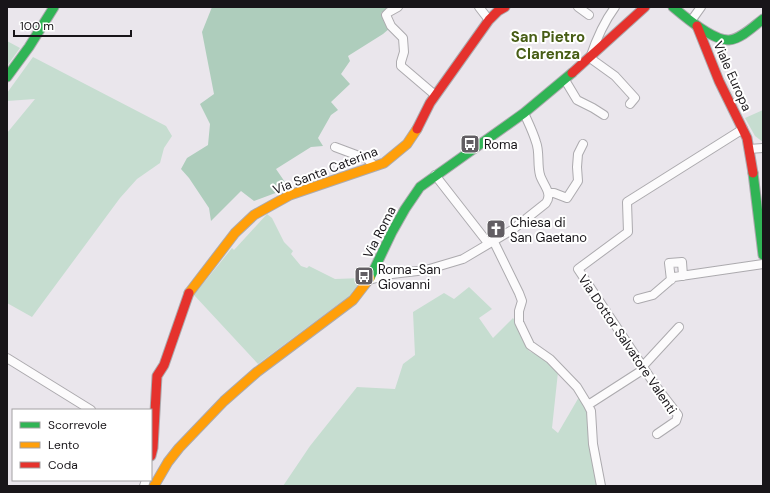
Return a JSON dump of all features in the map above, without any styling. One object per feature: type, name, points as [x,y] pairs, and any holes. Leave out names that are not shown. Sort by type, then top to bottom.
[{"type":"street","points":[[7,77],[32,42],[54,7]]},
{"type":"street","points":[[398,7],[386,15],[391,26],[403,38],[404,52],[400,62],[401,66],[435,95]]},
{"type":"street","points":[[479,7],[489,20]]},
{"type":"street","name":"Via Santa Caterina","points":[[152,450],[157,376],[164,365],[189,293],[235,232],[245,222],[268,206],[290,194],[384,163],[391,158],[407,144],[415,133],[435,95],[489,20],[498,11],[505,7]]},
{"type":"street","points":[[578,7],[589,15]]},
{"type":"street","points":[[615,7],[595,43],[590,58],[615,76],[634,98],[630,104]]},
{"type":"street","name":"Via Roma","points":[[154,486],[168,462],[179,448],[219,405],[257,372],[353,300],[369,280],[392,232],[420,187],[524,113],[565,80],[645,7]]},
{"type":"street","points":[[673,7],[694,24],[720,38],[729,40]]},
{"type":"street","points":[[694,24],[701,7]]},
{"type":"street","points":[[707,50],[742,34],[763,19]]},
{"type":"street","name":"Viale Europa","points":[[694,24],[707,50],[719,81],[747,138],[752,162],[763,255]]},
{"type":"street","points":[[565,80],[577,100],[594,108],[604,115]]},
{"type":"street","points":[[369,280],[392,274],[426,270],[463,259],[512,230],[549,200],[548,193],[540,176],[538,147],[536,140],[524,113]]},
{"type":"street","name":"Via Dottor Salvatore Valenti","points":[[657,434],[676,421],[678,415],[655,385],[578,269],[628,232],[627,202],[743,128]]},
{"type":"street","points":[[548,193],[567,198],[578,181],[578,154],[584,144]]},
{"type":"street","points":[[335,147],[367,159],[375,166]]},
{"type":"street","points":[[749,149],[763,148]]},
{"type":"street","points":[[436,175],[491,242],[519,293],[522,301],[519,311],[519,322],[530,345],[550,359],[577,387],[588,405],[591,411],[593,444],[601,486]]},
{"type":"street","points":[[671,280],[669,263],[682,262],[683,276]]},
{"type":"street","points":[[638,299],[653,295],[674,277],[763,264]]},
{"type":"street","points":[[588,405],[644,367],[679,327]]},
{"type":"street","points":[[7,358],[89,409]]},
{"type":"green space","points":[[212,7],[392,7],[381,13],[390,28],[348,56],[350,61],[341,74],[350,84],[331,102],[338,110],[331,115],[318,138],[323,146],[311,147],[276,169],[289,188],[254,201],[241,191],[211,221],[209,208],[189,178],[181,169],[187,158],[208,145],[210,124],[200,104],[214,94],[202,32]]},
{"type":"green space","points":[[7,41],[20,48],[7,66]]},
{"type":"green space","points":[[33,57],[166,126],[172,136],[164,148],[160,163],[137,179],[120,198],[32,317],[7,303],[7,133],[35,99],[7,101],[7,93]]},
{"type":"green space","points":[[763,110],[763,142],[755,136],[745,118]]},
{"type":"green space","points":[[267,214],[272,218],[284,242],[293,251],[291,254],[301,266],[307,268],[309,266],[335,279],[363,278],[349,296],[258,364],[194,295],[232,248],[234,250]]},
{"type":"green space","points":[[469,287],[492,309],[479,318],[493,338],[513,318],[519,326],[529,351],[547,360],[558,372],[552,428],[558,433],[579,397],[588,412],[589,447],[597,486],[283,486],[310,446],[357,387],[395,389],[403,364],[415,355],[413,312],[444,293],[454,299]]},
{"type":"traffic: fast","points":[[7,77],[29,47],[54,7]]},
{"type":"traffic: fast","points":[[673,7],[707,33],[715,37],[729,40],[747,32],[763,19]]},
{"type":"traffic: fast","points":[[370,278],[392,232],[420,187],[524,113],[572,73]]},
{"type":"traffic: fast","points":[[753,173],[763,255]]},
{"type":"traffic: slow","points":[[189,293],[235,233],[254,215],[290,195],[384,163],[407,144],[417,129]]},
{"type":"traffic: slow","points":[[154,486],[168,462],[179,448],[224,401],[257,372],[353,300],[370,278]]},
{"type":"traffic: jam","points":[[417,129],[430,103],[489,20],[498,11],[505,7]]},
{"type":"traffic: jam","points":[[572,73],[645,7]]},
{"type":"traffic: jam","points":[[697,26],[719,81],[747,138],[753,173]]},
{"type":"traffic: jam","points":[[152,452],[157,376],[164,365],[189,293]]},
{"type":"place","name":"Roma","points":[[470,144]]},
{"type":"place","name":"Chiesa di San Gaetano","points":[[496,229]]},
{"type":"place","name":"Roma-San Giovanni","points":[[364,276]]},
{"type":"district","name":"San Pietro Clarenza","points":[[548,46]]}]
